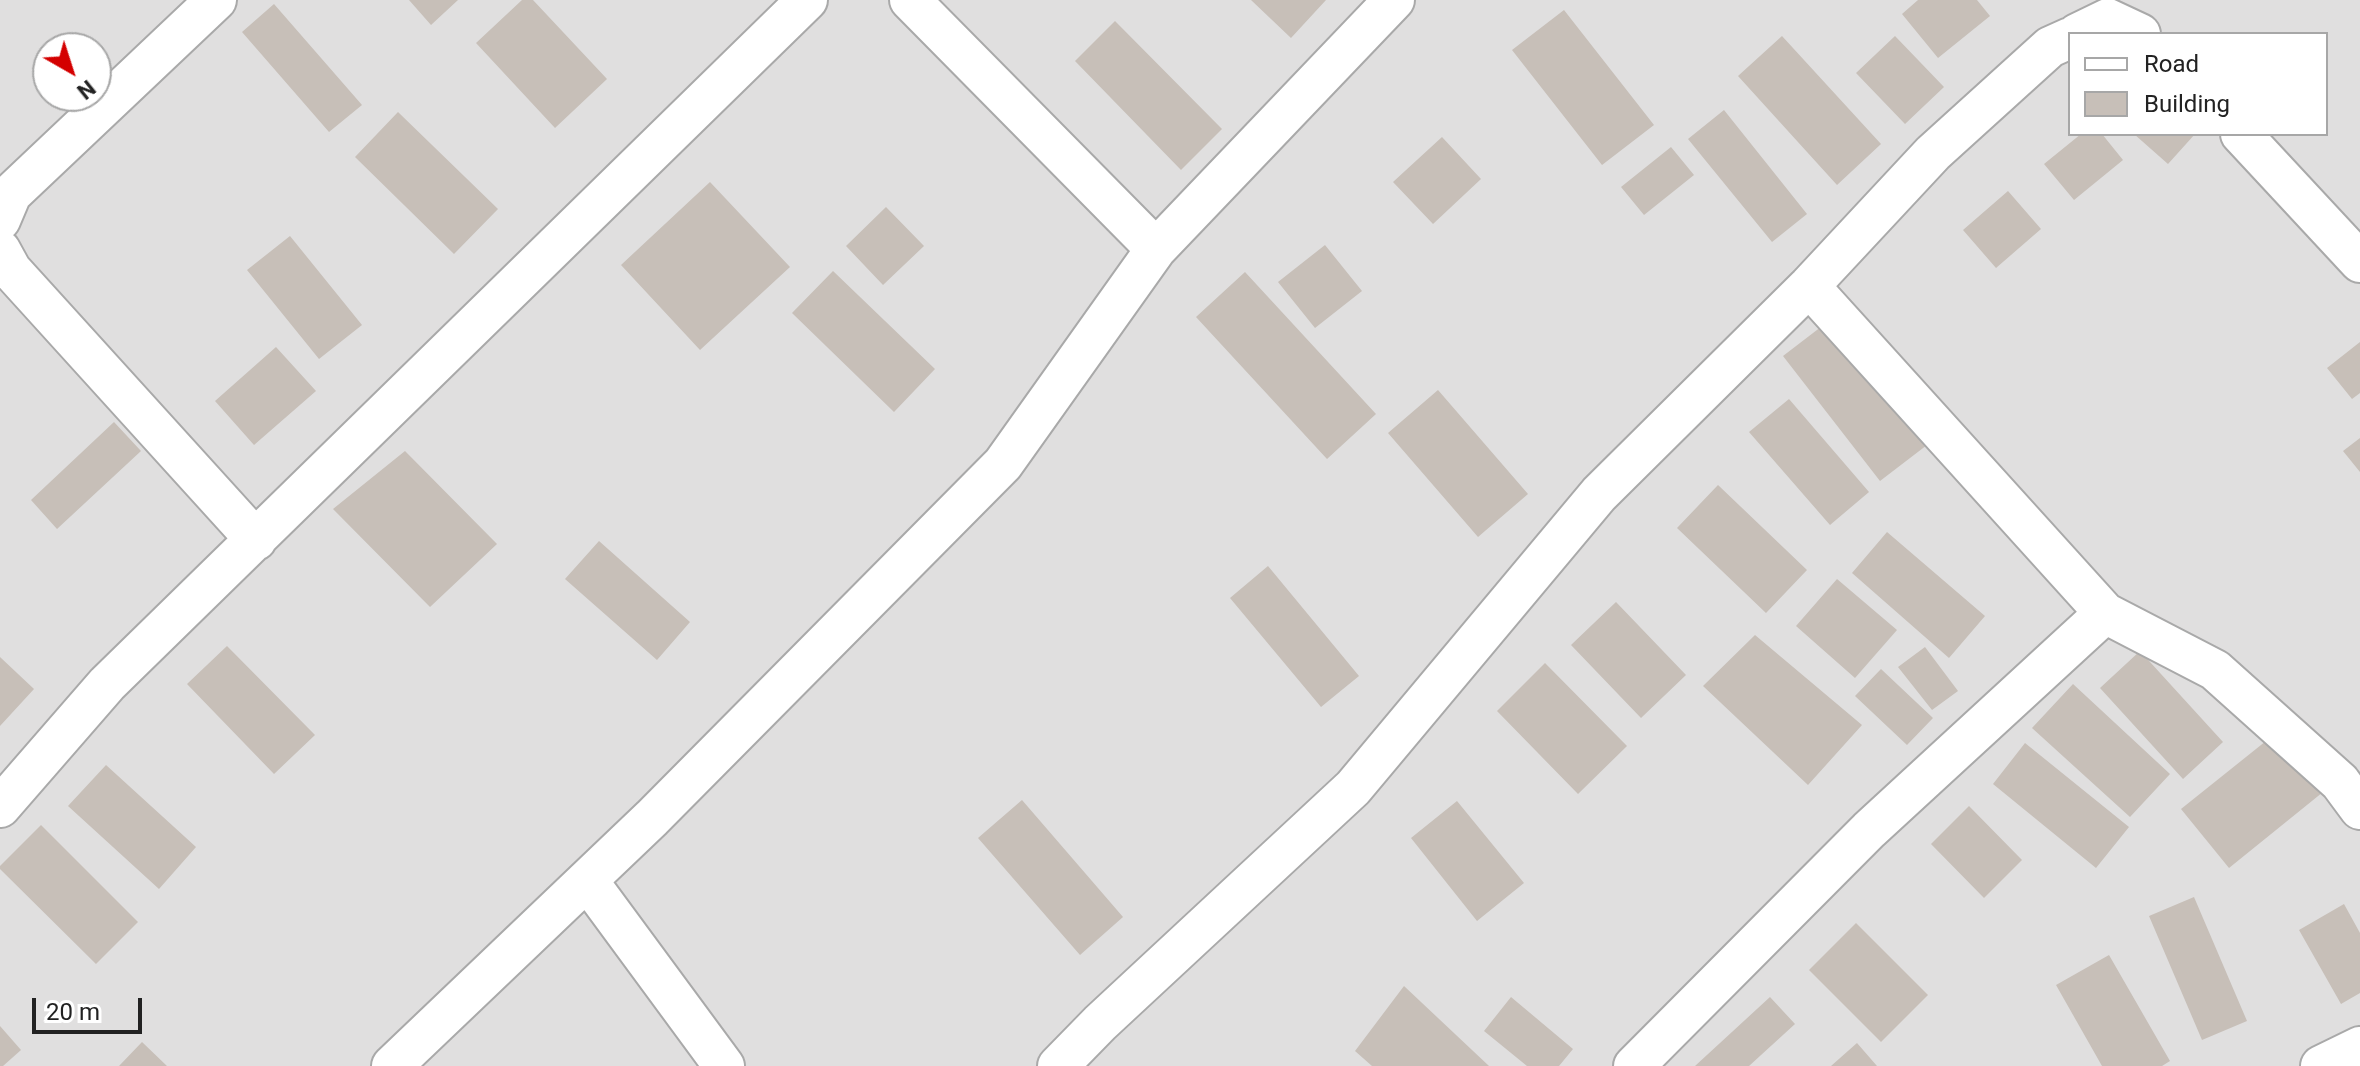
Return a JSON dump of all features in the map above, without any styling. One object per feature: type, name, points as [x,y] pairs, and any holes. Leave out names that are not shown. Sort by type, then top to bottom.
[{"type":"street","points":[[0,220],[11,194],[216,0]]},
{"type":"street","points":[[2,802],[107,684],[807,0]]},
{"type":"street","points":[[910,0],[1156,249]]},
{"type":"street","points":[[392,1066],[587,880],[1003,464],[1156,249],[1394,0]]},
{"type":"street","points":[[2081,32],[2108,19],[2136,32]]},
{"type":"street","points":[[1058,1066],[1100,1023],[1353,788],[1599,494],[1809,286],[1933,153],[2050,47],[2068,39]]},
{"type":"street","points":[[2243,136],[2360,262]]},
{"type":"street","points":[[0,250],[11,270],[256,540]]},
{"type":"street","points":[[1809,286],[2105,613],[2215,670],[2340,782],[2360,809]]},
{"type":"street","points":[[1634,1066],[1869,830],[2105,613]]},
{"type":"street","points":[[587,880],[724,1066]]},
{"type":"street","points":[[2321,1066],[2360,1047]]},
{"type":"shaded area","points":[[0,0],[2360,0],[2360,1066],[0,1066]]},
{"type":"building","points":[[409,0],[458,0],[431,25]]},
{"type":"building","points":[[522,0],[533,0],[607,79],[555,128],[476,43]]},
{"type":"building","points":[[1251,0],[1326,0],[1291,38]]},
{"type":"building","points":[[1918,0],[1977,0],[1990,16],[1938,58],[1902,14]]},
{"type":"building","points":[[274,4],[362,105],[329,132],[242,32]]},
{"type":"building","points":[[1564,10],[1654,125],[1602,165],[1512,50]]},
{"type":"building","points":[[1115,21],[1222,129],[1181,170],[1075,61]]},
{"type":"building","points":[[1782,36],[1881,144],[1837,185],[1738,76]]},
{"type":"building","points":[[1895,36],[1944,87],[1905,124],[1856,73]]},
{"type":"building","points":[[1724,110],[1807,214],[1772,242],[1688,139]]},
{"type":"building","points":[[398,112],[498,209],[454,254],[355,157]]},
{"type":"building","points":[[2079,136],[2104,136],[2123,160],[2074,200],[2044,164]]},
{"type":"building","points":[[2136,136],[2193,136],[2168,164]]},
{"type":"building","points":[[1442,137],[1481,179],[1433,224],[1393,182]]},
{"type":"building","points":[[1671,147],[1694,175],[1644,215],[1621,187]]},
{"type":"building","points":[[710,182],[790,267],[700,350],[621,265]]},
{"type":"building","points":[[2008,191],[2041,229],[1996,268],[1963,230]]},
{"type":"building","points":[[886,207],[924,246],[883,285],[846,246]]},
{"type":"building","points":[[290,236],[362,325],[319,359],[247,270]]},
{"type":"building","points":[[1325,245],[1362,291],[1315,328],[1278,282]]},
{"type":"building","points":[[833,271],[935,369],[894,412],[792,313]]},
{"type":"building","points":[[1245,272],[1376,414],[1327,459],[1196,317]]},
{"type":"building","points":[[1830,320],[1927,445],[1880,481],[1783,356]]},
{"type":"building","points":[[2360,342],[2360,393],[2352,399],[2327,368]]},
{"type":"building","points":[[276,347],[316,391],[254,445],[215,401]]},
{"type":"building","points":[[1438,390],[1528,494],[1478,537],[1388,433]]},
{"type":"building","points":[[1789,399],[1869,492],[1830,525],[1749,432]]},
{"type":"building","points":[[114,422],[141,451],[57,529],[31,500]]},
{"type":"building","points":[[2360,438],[2360,472],[2343,451]]},
{"type":"building","points":[[405,451],[497,544],[430,607],[333,509]]},
{"type":"building","points":[[1718,485],[1807,570],[1766,613],[1677,528]]},
{"type":"building","points":[[1887,532],[1985,616],[1949,658],[1852,573]]},
{"type":"building","points":[[599,541],[690,622],[657,660],[565,579]]},
{"type":"building","points":[[1268,566],[1359,676],[1321,707],[1230,598]]},
{"type":"building","points":[[1837,579],[1897,630],[1855,678],[1796,626]]},
{"type":"building","points":[[1616,602],[1686,675],[1641,718],[1571,645]]},
{"type":"building","points":[[1755,635],[1862,725],[1808,785],[1703,686]]},
{"type":"building","points":[[227,646],[315,735],[274,774],[187,684]]},
{"type":"building","points":[[1925,647],[1958,691],[1932,710],[1898,667]]},
{"type":"building","points":[[2140,651],[2223,742],[2183,779],[2100,688]]},
{"type":"building","points":[[0,657],[34,689],[0,726]]},
{"type":"building","points":[[1545,663],[1627,746],[1578,794],[1497,711]]},
{"type":"building","points":[[1881,669],[1933,718],[1907,745],[1855,696]]},
{"type":"building","points":[[2073,684],[2170,774],[2130,817],[2032,728]]},
{"type":"building","points":[[2281,729],[2328,788],[2229,868],[2181,809]]},
{"type":"building","points":[[2025,743],[2129,827],[2096,868],[1993,784]]},
{"type":"building","points":[[106,765],[196,847],[159,889],[68,806]]},
{"type":"building","points":[[1022,800],[1123,917],[1080,955],[978,838]]},
{"type":"building","points":[[1457,801],[1524,883],[1477,921],[1411,838]]},
{"type":"building","points":[[1969,806],[2022,860],[1984,898],[1931,844]]},
{"type":"building","points":[[41,825],[138,922],[96,964],[0,869]]},
{"type":"building","points":[[2194,897],[2247,1021],[2202,1040],[2149,916]]},
{"type":"building","points":[[2344,904],[2360,933],[2360,993],[2341,1004],[2299,930]]},
{"type":"building","points":[[1856,923],[1928,995],[1881,1042],[1809,970]]},
{"type":"building","points":[[2109,955],[2170,1061],[2162,1066],[2102,1066],[2056,985]]},
{"type":"building","points":[[1404,986],[1489,1066],[1372,1066],[1355,1051]]},
{"type":"building","points":[[1511,997],[1573,1049],[1559,1066],[1527,1066],[1484,1031]]},
{"type":"building","points":[[1770,997],[1795,1024],[1749,1066],[1695,1066]]},
{"type":"building","points":[[0,1026],[21,1050],[3,1066],[0,1066]]},
{"type":"building","points":[[142,1042],[167,1066],[119,1066]]},
{"type":"building","points":[[1857,1043],[1877,1066],[1831,1066]]}]
